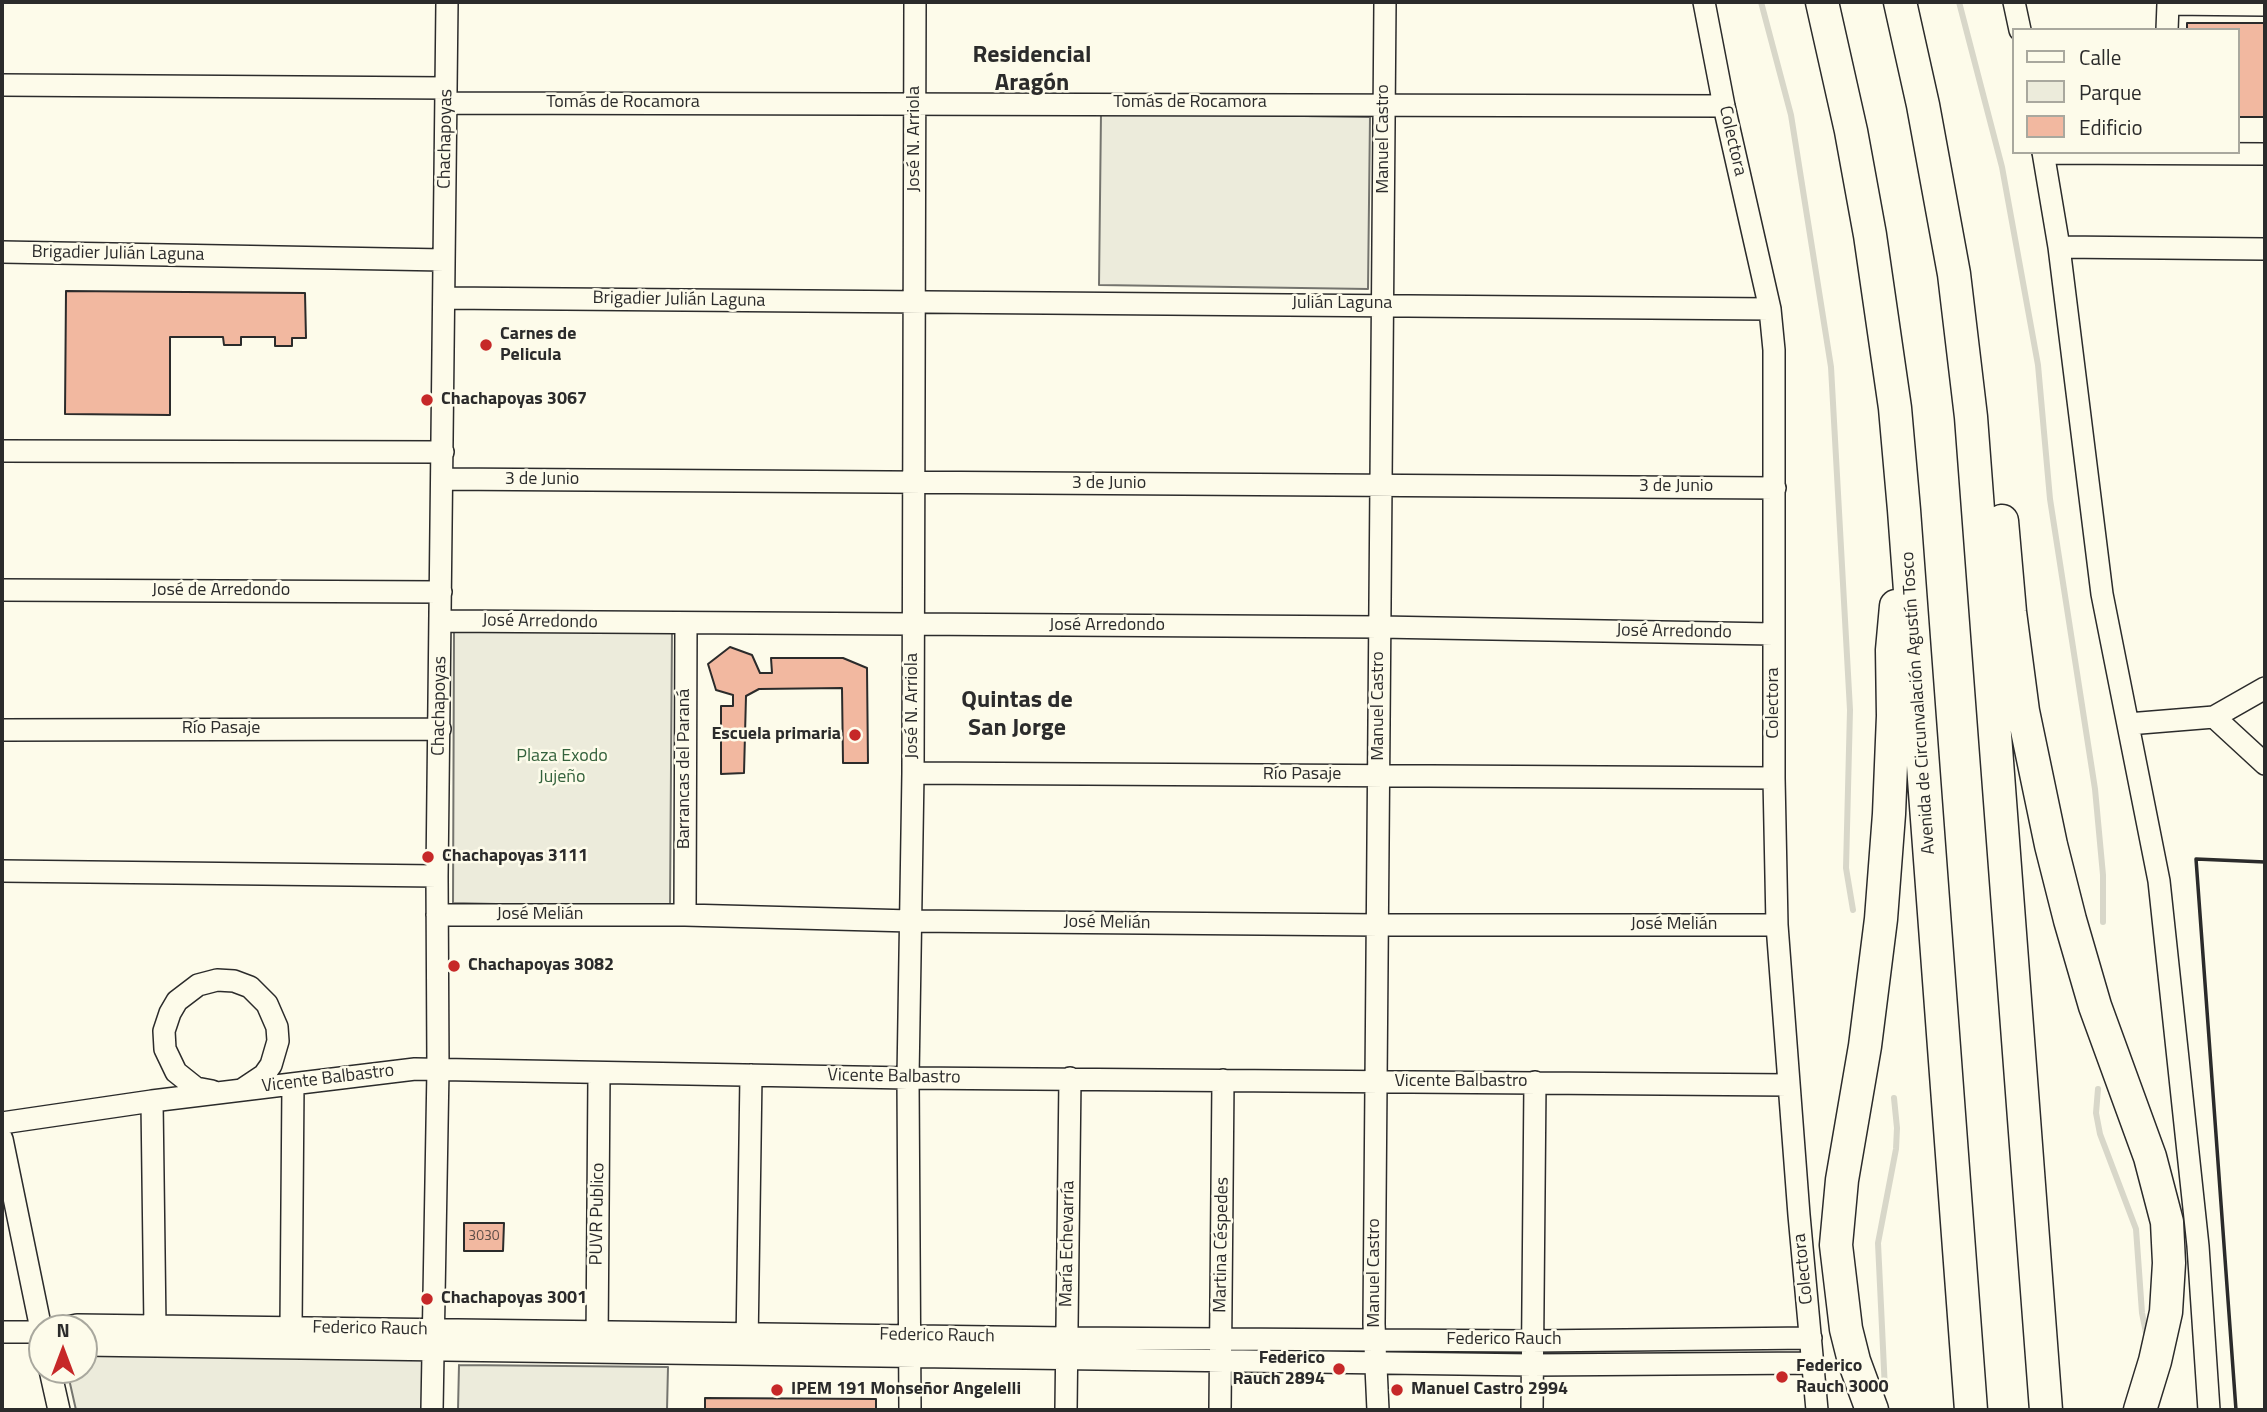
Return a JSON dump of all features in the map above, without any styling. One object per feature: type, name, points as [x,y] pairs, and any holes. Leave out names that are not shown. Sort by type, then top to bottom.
[{"type":"highway","name":"Avenida de Circunvalación Agustín Tosco","points":[[1822,2],[1851,131],[1870,235],[1895,408],[1971,1410]]},
{"type":"highway","points":[[1900,2],[1936,170],[1954,274],[1978,483],[2046,1410]]},
{"type":"highway","points":[[1936,170],[1972,266],[1992,415],[2010,612],[2034,770],[2076,944],[2106,1039],[2153,1166],[2167,1222],[2169,1263],[2166,1312],[2155,1362],[2140,1410]]},
{"type":"highway","points":[[1872,1410],[1854,1361],[1846,1329],[1836,1245],[1839,1200],[1865,1046],[1883,898],[1893,726],[1892,650],[1904,510]]},
{"type":"street","name":"Chachapoyas","points":[[432,1410],[438,1069],[437,876],[447,2]]},
{"type":"street","name":"José N. Arriola","points":[[909,1410],[908,1078],[914,625],[915,2]]},
{"type":"street","name":"Manuel Castro","points":[[1378,1410],[1374,1324],[1385,2]]},
{"type":"street","name":"Colectora","points":[[1704,2],[1724,106],[1770,309],[1775,488],[1773,634],[1777,925],[1817,1410]]},
{"type":"street","points":[[2014,2],[2020,28]]},
{"type":"street","points":[[2167,28],[2168,4],[2265,5]]},
{"type":"street","name":"Tomás de Rocamora","points":[[2,85],[915,103],[1724,106]]},
{"type":"street","points":[[2043,154],[2059,247],[2102,594],[2159,881],[2198,1246],[2209,1410]]},
{"type":"street","points":[[2239,154],[2265,154]]},
{"type":"street","points":[[2059,247],[2265,249]]},
{"type":"street","name":"Brigadier Julián Laguna","points":[[2,252],[444,260]]},
{"type":"street","name":"Brigadier Julián Laguna","points":[[444,298],[914,303]]},
{"type":"street","name":"Julián Laguna","points":[[914,303],[1384,304],[1770,309]]},
{"type":"street","points":[[2,451],[443,452]]},
{"type":"street","name":"3 de Junio","points":[[442,479],[1775,488]]},
{"type":"street","name":"José de Arredondo","points":[[2,590],[441,592]]},
{"type":"street","name":"José Arredondo","points":[[441,621],[1380,627],[1773,634]]},
{"type":"street","name":"Barrancas del Paraná","points":[[685,623],[685,915]]},
{"type":"street","points":[[2128,724],[2214,717],[2265,688]]},
{"type":"street","points":[[2214,717],[2265,764]]},
{"type":"street","name":"Río Pasaje","points":[[2,730],[440,729]]},
{"type":"street","name":"Río Pasaje","points":[[913,774],[1774,778]]},
{"type":"street","points":[[2,871],[437,876]]},
{"type":"street","name":"José Melián","points":[[437,915],[685,915],[911,921],[1379,925],[1777,925]]},
{"type":"street","points":[[221,1093],[196,1088],[184,1080],[170,1062],[165,1049],[164,1031],[177,1001],[198,985],[217,981],[234,981],[250,987],[267,1004],[277,1027],[278,1041],[271,1065],[264,1075],[243,1090]]},
{"type":"street","name":"Vicente Balbastro","points":[[2,1123],[152,1101],[415,1069],[908,1078],[1790,1085]]},
{"type":"street","name":"PUVR Publico","points":[[597,1354],[599,1074]]},
{"type":"street","points":[[747,1344],[751,1075]]},
{"type":"street","name":"María Echevarría","points":[[1066,1410],[1070,1078]]},
{"type":"street","name":"Martina Céspedes","points":[[1220,1410],[1223,1080]]},
{"type":"street","points":[[1532,1410],[1535,1082]]},
{"type":"street","points":[[291,1328],[293,1083]]},
{"type":"street","points":[[152,1101],[155,1328]]},
{"type":"street","points":[[2,1139],[38,1314]]},
{"type":"street","name":"Federico Rauch","points":[[98,1326],[291,1328],[597,1354],[747,1344]]},
{"type":"street","points":[[2,1332],[28,1333]]},
{"type":"street","name":"Federico Rauch","points":[[98,1345],[434,1340],[596,1332],[747,1344],[910,1346],[1068,1338],[1532,1341],[1811,1338]]},
{"type":"street","name":"Federico Rauch","points":[[910,1346],[1067,1360],[1532,1365],[1813,1363]]},
{"type":"street","points":[[53,1384],[58,1410]]},
{"type":"green space","points":[[1101,113],[1370,117],[1368,289],[1099,285]]},
{"type":"green space","name":"Plaza Exodo Jujeño","points":[[672,628],[670,908],[453,903],[454,631]]},
{"type":"green space","points":[[98,1353],[425,1360],[423,1410],[76,1410],[70,1384],[98,1384]]},
{"type":"green space","points":[[459,1365],[668,1367],[667,1410],[458,1410]]},
{"type":"building","points":[[2187,23],[2265,23],[2265,117],[2239,117],[2239,28],[2187,28]]},
{"type":"building","points":[[66,291],[305,293],[306,338],[292,338],[292,346],[275,346],[275,337],[241,337],[241,345],[224,345],[223,337],[170,337],[170,415],[65,414]]},
{"type":"building","name":"Escuela primaria","points":[[730,647],[752,655],[760,673],[772,673],[771,658],[843,658],[867,668],[868,763],[843,763],[842,688],[759,689],[746,696],[744,773],[721,774],[721,706],[733,706],[733,695],[716,690],[708,664]]},
{"type":"building","points":[[464,1223],[504,1223],[503,1251],[464,1251]]},
{"type":"building","points":[[705,1398],[876,1399],[876,1410],[705,1410]]},
{"type":"waterway","points":[[1761,2],[1791,115],[1831,367],[1850,710],[1846,868],[1853,910]]},
{"type":"waterway","points":[[1959,2],[2002,167],[2038,365],[2050,499],[2095,789],[2103,875],[2103,922]]},
{"type":"waterway","points":[[2098,1089],[2096,1113],[2100,1134],[2136,1229],[2142,1313],[2147,1338]]},
{"type":"waterway","points":[[1885,1390],[1878,1243],[1896,1149],[1894,1098]]},
{"type":"wall","points":[[2236,1410],[2196,859],[2265,862]]},
{"type":"place","name":"Carnes de Pelicula","points":[[486,345]]},
{"type":"place","name":"Chachapoyas 3067","points":[[427,400]]},
{"type":"place","name":"Escuela primaria","points":[[855,735]]},
{"type":"place","name":"Chachapoyas 3111","points":[[428,857]]},
{"type":"place","name":"Chachapoyas 3082","points":[[454,966]]},
{"type":"place","name":"Chachapoyas 3001","points":[[427,1299]]},
{"type":"place","name":"Federico Rauch 2894","points":[[1339,1369]]},
{"type":"place","name":"Federico Rauch 3000","points":[[1782,1377]]},
{"type":"place","name":"IPEM 191 Monseñor Angelelli","points":[[777,1390]]},
{"type":"place","name":"Manuel Castro 2994","points":[[1397,1390]]},
{"type":"district","name":"Residencial Aragón","points":[[1032,70]]},
{"type":"district","name":"Quintas de San Jorge","points":[[1017,715]]}]
